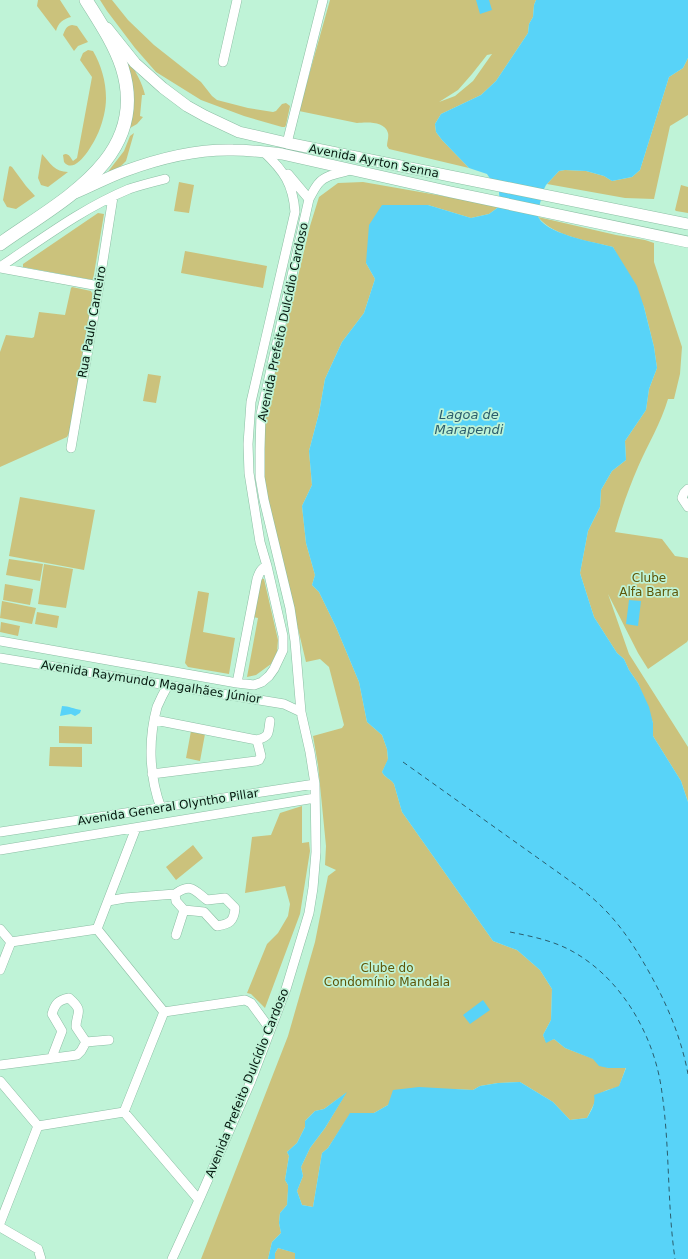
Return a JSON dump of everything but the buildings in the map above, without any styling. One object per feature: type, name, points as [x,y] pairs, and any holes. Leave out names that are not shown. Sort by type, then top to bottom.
[{"type":"highway","name":"Avenida Ayrton Senna","points":[[0,244],[71,195],[95,174],[112,152],[121,135],[127,102],[126,86],[122,67],[115,48],[86,0]]},
{"type":"main road","name":"Avenida Ayrton Senna","points":[[99,21],[115,37],[135,63],[163,88],[187,106],[239,132],[687,223]]},
{"type":"main road","name":"Avenida Ayrton Senna","points":[[71,195],[124,171],[172,156],[221,150],[264,152],[282,154],[450,192],[688,242]]},
{"type":"street","points":[[223,62],[237,0]]},
{"type":"street","points":[[288,143],[323,0]]},
{"type":"street","name":"Avenida Prefeito Dulcídio Cardoso","points":[[264,152],[278,166],[286,178],[292,192],[295,212],[251,402],[248,444],[249,473],[260,542],[283,636],[283,650],[278,661]]},
{"type":"street","points":[[278,166],[287,172],[309,199]]},
{"type":"street","name":"Avenida Prefeito Dulcídio Cardoso","points":[[172,1259],[251,1081],[286,989],[309,913],[316,852],[315,784],[301,712],[295,641],[290,608],[264,500],[260,477],[261,414],[309,199],[318,184],[323,179],[351,170]]},
{"type":"street","points":[[0,268],[74,218],[113,197],[142,185],[165,179]]},
{"type":"street","name":"Rua Paulo Carneiro","points":[[71,448],[113,197]]},
{"type":"street","points":[[0,268],[99,286]]},
{"type":"street","points":[[688,489],[682,498],[688,507]]},
{"type":"street","points":[[237,683],[257,579],[263,567],[267,566]]},
{"type":"street","name":"Avenida Raymundo Magalhães Júnior","points":[[0,641],[254,685],[262,682],[269,676],[278,661]]},
{"type":"street","name":"Avenida Raymundo Magalhães Júnior","points":[[0,658],[284,704],[301,712]]},
{"type":"street","points":[[157,808],[157,797],[152,774],[151,744],[158,706],[168,685]]},
{"type":"street","points":[[155,720],[257,740],[266,738],[268,735],[270,721]]},
{"type":"street","points":[[152,774],[256,761],[259,760],[261,756],[257,740]]},
{"type":"street","name":"Avenida General Olyntho Pillar","points":[[0,832],[315,784]]},
{"type":"street","points":[[152,797],[157,808]]},
{"type":"street","name":"Avenida General Olyntho Pillar","points":[[0,850],[315,798]]},
{"type":"street","points":[[96,929],[136,828]]},
{"type":"street","points":[[22,829],[24,846]]},
{"type":"street","points":[[114,884],[125,898]]},
{"type":"street","points":[[108,901],[125,898],[175,894],[181,889],[193,889],[207,900],[226,899],[235,910],[231,922],[218,926],[215,925],[204,912],[184,910],[176,901],[175,894]]},
{"type":"street","points":[[176,935],[184,910]]},
{"type":"street","points":[[0,929],[11,942]]},
{"type":"street","points":[[96,929],[164,1012]]},
{"type":"street","points":[[11,942],[96,929]]},
{"type":"street","points":[[0,970],[11,942]]},
{"type":"street","points":[[52,1057],[62,1031],[52,1014],[56,1003],[59,1001],[69,998],[78,1010],[79,1013],[76,1027],[86,1042]]},
{"type":"street","points":[[164,1012],[245,1000],[251,1003],[270,1029]]},
{"type":"street","points":[[124,1112],[164,1012]]},
{"type":"street","points":[[86,1042],[109,1040]]},
{"type":"street","points":[[0,1065],[80,1054],[86,1042]]},
{"type":"street","points":[[0,1081],[38,1126]]},
{"type":"street","points":[[38,1126],[124,1112]]},
{"type":"street","points":[[124,1112],[199,1200]]},
{"type":"street","points":[[0,1223],[38,1126]]},
{"type":"street","points":[[0,1227],[38,1249],[41,1259]]},
{"type":"green space","points":[[38,0],[60,0],[71,17],[61,22],[56,31],[37,6]]},
{"type":"green space","points":[[100,0],[112,0],[128,20],[154,45],[201,82],[217,100],[248,108],[273,112],[276,111],[282,104],[286,103],[290,106],[285,127],[244,116],[201,100],[156,72],[135,48]]},
{"type":"green space","points":[[330,0],[536,0],[528,33],[496,81],[481,95],[441,114],[435,124],[436,132],[442,140],[469,168],[389,149],[387,146],[388,133],[380,124],[357,123],[299,111]],"holes":[[[492,54],[473,81],[455,96],[439,102],[458,90],[487,55]]]},
{"type":"green space","points":[[72,25],[77,26],[88,42],[78,46],[74,51],[63,35],[67,27]]},
{"type":"green space","points":[[88,50],[93,51],[102,73],[106,92],[105,111],[94,142],[79,161],[74,165],[69,165],[64,162],[63,155],[68,155],[73,161],[77,158],[92,77],[80,60],[83,53]]},
{"type":"green space","points":[[688,58],[688,115],[670,126],[654,199],[625,198],[547,184],[559,171],[565,170],[586,171],[604,176],[612,181],[632,177],[640,170],[669,77],[683,68]]},
{"type":"green space","points":[[127,61],[138,77],[145,95],[142,95],[140,116],[143,117],[137,124],[130,128],[133,100],[131,78]]},
{"type":"green space","points":[[134,133],[126,161],[121,166],[107,173],[124,151],[130,136]]},
{"type":"green space","points":[[42,154],[56,169],[63,172],[68,172],[48,187],[41,185],[38,178]]},
{"type":"green space","points":[[10,166],[35,196],[16,209],[7,207],[3,200]]},
{"type":"green space","points":[[179,182],[194,185],[189,213],[174,211]]},
{"type":"green space","name":"Clube do Condomínio Mandala","points":[[363,182],[500,206],[489,214],[471,218],[428,205],[366,263],[375,279],[364,313],[342,342],[325,379],[319,413],[309,451],[312,485],[302,506],[306,543],[315,575],[312,585],[319,592],[336,627],[359,682],[367,722],[382,735],[387,749],[388,760],[382,772],[394,784],[402,812],[493,941],[517,950],[540,970],[552,989],[551,1020],[543,1035],[546,1042],[554,1039],[565,1048],[594,1059],[608,1068],[626,1067],[619,1087],[599,1094],[587,1118],[570,1120],[553,1102],[520,1082],[480,1086],[473,1090],[450,1089],[388,1105],[374,1113],[350,1114],[328,1148],[322,1153],[313,1207],[302,1205],[297,1191],[303,1176],[301,1167],[310,1148],[325,1128],[346,1093],[324,1109],[315,1111],[305,1121],[305,1127],[297,1143],[287,1152],[289,1156],[285,1180],[288,1185],[287,1205],[280,1213],[279,1223],[281,1233],[272,1242],[268,1259],[201,1259],[288,1036],[315,942],[328,876],[336,870],[325,865],[326,846],[318,765],[313,736],[342,728],[344,725],[329,667],[320,659],[306,662],[263,482],[265,415],[310,226],[319,197],[338,183]]},
{"type":"green space","points":[[681,185],[688,187],[688,213],[675,210]]},
{"type":"green space","points":[[98,213],[104,214],[93,280],[23,267],[23,264]]},
{"type":"green space","name":"Clube Alfa Barra","points":[[538,217],[654,243],[654,262],[682,347],[680,374],[674,399],[668,399],[662,417],[631,483],[615,532],[662,539],[675,556],[688,558],[687,642],[648,669],[638,653],[608,594],[629,654],[688,747],[688,802],[681,781],[653,736],[653,723],[638,683],[629,670],[624,659],[617,653],[594,617],[580,573],[588,531],[600,507],[601,490],[612,471],[626,460],[625,441],[646,410],[649,389],[657,368],[654,347],[644,307],[613,247],[563,234],[545,224]]},
{"type":"green space","points":[[185,251],[267,266],[263,288],[181,273]]},
{"type":"green space","points":[[72,287],[91,291],[93,295],[69,433],[67,437],[0,467],[0,352],[6,335],[34,337],[39,312],[65,315]]},
{"type":"green space","points":[[148,374],[161,376],[156,403],[143,401]]},
{"type":"green space","points":[[20,497],[95,510],[84,570],[9,556]]},
{"type":"green space","points":[[9,559],[43,564],[40,581],[6,575]]},
{"type":"green space","points":[[44,564],[73,569],[66,608],[38,604]]},
{"type":"green space","points":[[259,578],[264,579],[278,640],[277,652],[271,664],[256,675],[247,677],[258,618],[252,617]]},
{"type":"green space","points":[[5,584],[33,589],[30,605],[3,600]]},
{"type":"green space","points":[[198,591],[209,593],[203,632],[235,638],[229,674],[188,667],[185,663]]},
{"type":"green space","points":[[2,601],[36,608],[32,624],[0,618]]},
{"type":"green space","points":[[37,612],[59,616],[57,628],[35,624]]},
{"type":"green space","points":[[1,622],[20,626],[18,636],[0,632]]},
{"type":"green space","points":[[59,726],[92,727],[92,744],[59,743]]},
{"type":"green space","points":[[191,731],[205,734],[200,761],[186,758]]},
{"type":"green space","points":[[50,747],[82,747],[82,767],[49,766]]},
{"type":"green space","points":[[302,806],[302,843],[309,842],[310,851],[300,914],[265,1008],[251,994],[247,993],[267,944],[278,933],[288,916],[290,904],[285,886],[245,893],[252,837],[271,835],[280,813]]},
{"type":"green space","points":[[193,845],[203,858],[176,880],[166,867]]},
{"type":"green space","points":[[278,1248],[296,1253],[295,1259],[275,1259],[275,1253]]},
{"type":"water","points":[[476,0],[489,0],[492,10],[480,14]]},
{"type":"water","name":"Lagoa de Marapendi","points":[[536,0],[688,0],[688,58],[683,68],[669,77],[640,170],[632,177],[612,181],[604,176],[586,171],[559,171],[546,185],[537,214],[541,221],[548,227],[558,232],[582,240],[613,247],[637,286],[654,347],[657,368],[649,389],[646,410],[625,441],[626,460],[612,471],[601,490],[600,507],[588,531],[580,573],[594,617],[617,653],[624,659],[629,670],[638,683],[649,707],[653,723],[653,736],[681,781],[688,802],[688,1259],[295,1259],[295,1253],[278,1248],[275,1253],[275,1259],[268,1259],[272,1242],[281,1233],[279,1223],[280,1213],[287,1205],[288,1185],[285,1180],[289,1156],[287,1152],[297,1143],[305,1127],[305,1121],[315,1111],[324,1109],[347,1092],[325,1128],[310,1148],[301,1167],[303,1176],[297,1191],[302,1205],[313,1207],[322,1153],[328,1148],[350,1113],[374,1113],[388,1105],[393,1090],[419,1087],[473,1090],[480,1086],[520,1082],[553,1102],[570,1120],[587,1118],[594,1104],[594,1095],[619,1086],[626,1068],[608,1068],[599,1066],[593,1059],[565,1048],[554,1039],[546,1043],[543,1035],[551,1020],[552,989],[540,970],[517,950],[493,941],[402,812],[394,784],[382,772],[388,759],[387,749],[382,735],[367,722],[359,682],[336,627],[319,592],[312,585],[315,575],[306,543],[302,506],[312,485],[309,451],[319,413],[325,379],[342,342],[364,313],[375,279],[366,263],[369,225],[382,205],[428,205],[471,218],[489,214],[500,206],[499,192],[487,174],[469,168],[442,140],[436,132],[435,124],[441,114],[481,95],[496,81],[528,33]]},
{"type":"water","points":[[629,600],[641,601],[638,626],[626,624]]},
{"type":"water","points":[[62,706],[81,710],[80,713],[75,716],[71,714],[60,716]]},
{"type":"water","points":[[483,1000],[490,1010],[470,1024],[463,1015]]},
{"type":"ferry route","points":[[403,762],[580,888],[601,906],[619,926],[635,948],[662,996],[673,1021],[688,1074]]},
{"type":"ferry route","points":[[510,932],[554,943],[568,949],[587,961],[604,975],[619,991],[643,1030],[652,1050],[658,1072],[665,1114],[672,1238],[675,1259]]}]
